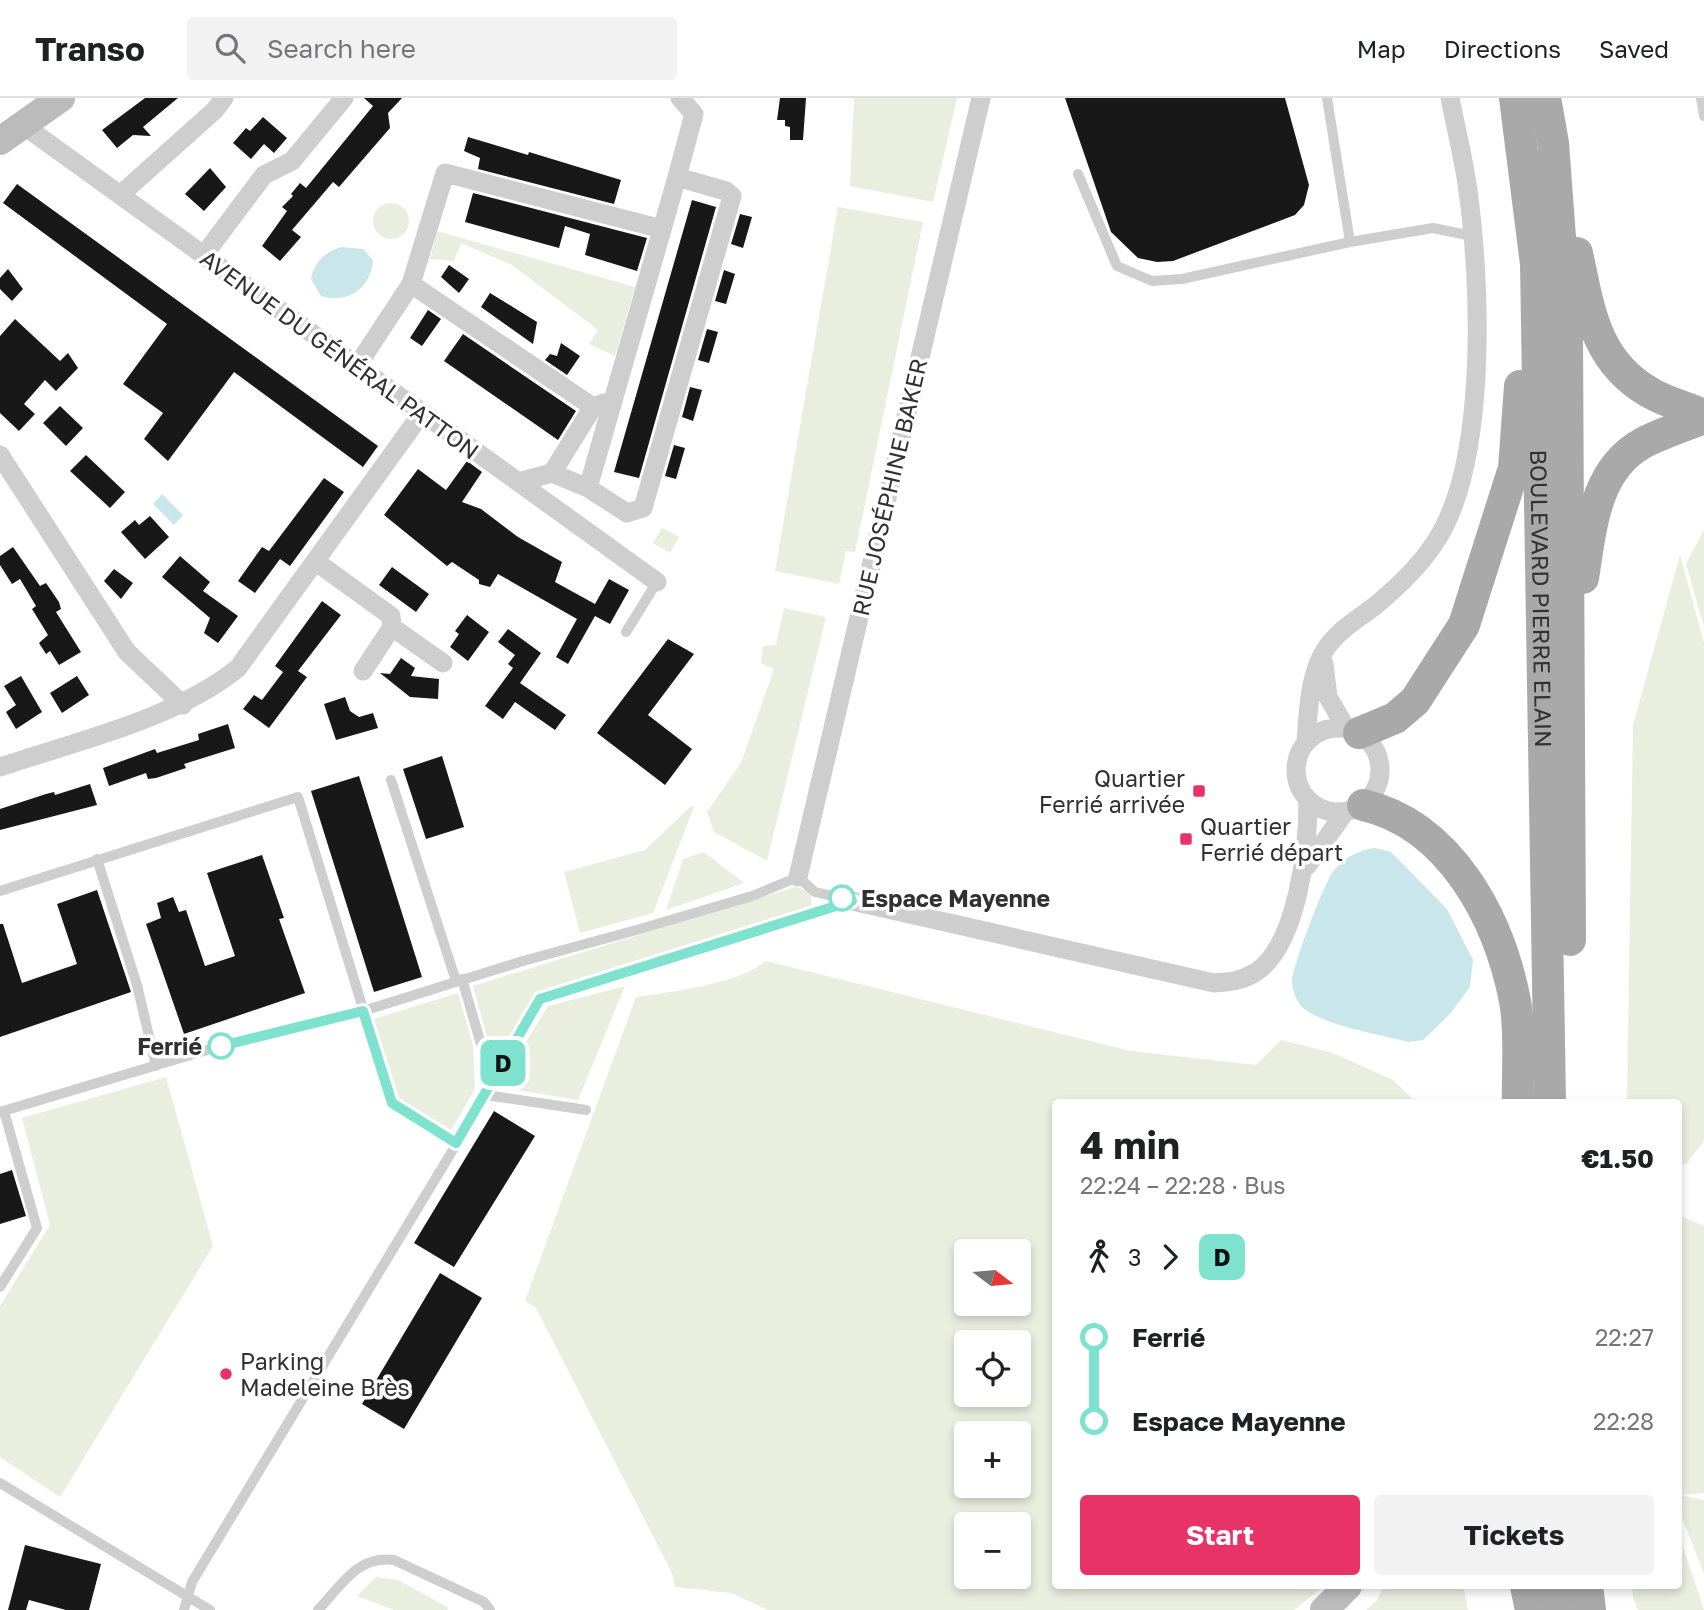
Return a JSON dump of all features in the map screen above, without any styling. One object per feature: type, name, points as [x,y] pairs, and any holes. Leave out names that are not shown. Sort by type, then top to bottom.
[{"type":"main road","points":[[0,141],[61,98]]},
{"type":"main road","points":[[1353,730],[1395,718],[1415,701],[1464,625],[1514,468],[1520,373],[1518,279],[1506,98]]},
{"type":"main road","name":"BOULEVARD PIERRE ELAIN","points":[[1515,98],[1536,264],[1550,1099]]},
{"type":"main road","name":"BOULEVARD PIERRE ELAIN","points":[[1545,98],[1553,143],[1567,332],[1570,1099]]},
{"type":"main road","points":[[1553,143],[1591,317],[1607,356],[1623,374],[1649,393],[1704,416]]},
{"type":"main road","points":[[1568,666],[1593,514],[1609,472],[1641,444],[1704,416]]},
{"type":"main road","points":[[1354,809],[1391,811],[1420,829],[1443,850],[1462,874],[1493,931],[1515,1002],[1518,1099]]},
{"type":"main road","points":[[1324,1610],[1345,1589]]},
{"type":"main road","points":[[1527,1589],[1531,1610]]},
{"type":"main road","points":[[1557,1589],[1560,1610]]},
{"type":"main road","points":[[1587,1589],[1590,1610]]},
{"type":"street","points":[[120,195],[215,110],[224,98]]},
{"type":"street","points":[[204,256],[264,175],[292,161],[344,98]]},
{"type":"street","points":[[588,488],[694,114],[680,98]]},
{"type":"street","name":"RUE JOSÉPHINE BAKER","points":[[798,877],[981,98]]},
{"type":"street","points":[[1354,809],[1319,808],[1308,800],[1296,778],[1296,765],[1306,743],[1309,701],[1323,653],[1340,632],[1415,572],[1437,541],[1467,458],[1478,365],[1472,236],[1468,190],[1450,98]]},
{"type":"street","name":"AVENUE DU GÉNÉRAL PATTON","points":[[23,125],[657,582]]},
{"type":"street","points":[[357,366],[411,284],[445,173],[662,229]]},
{"type":"street","points":[[518,482],[552,473],[588,488],[627,513],[643,508],[732,196],[677,177]]},
{"type":"street","points":[[411,284],[593,407]]},
{"type":"street","points":[[552,473],[593,407],[613,400]]},
{"type":"street","points":[[0,767],[183,705],[212,689],[238,668],[422,412]]},
{"type":"street","points":[[0,455],[127,652],[183,705]]},
{"type":"street","points":[[315,561],[391,615],[392,627],[363,671]]},
{"type":"street","points":[[392,627],[443,663]]},
{"type":"street","points":[[1303,873],[1354,809],[1372,796],[1381,774],[1376,750],[1353,730],[1328,697],[1323,653]]},
{"type":"street","points":[[1306,743],[1324,730],[1353,730]]},
{"type":"street","points":[[852,901],[1214,983],[1237,982],[1256,972],[1270,959],[1283,936],[1303,873],[1308,834],[1308,800]]},
{"type":"lane","points":[[1327,98],[1350,242]]},
{"type":"lane","points":[[1701,98],[1704,116]]},
{"type":"lane","points":[[1078,174],[1116,266],[1152,281],[1182,279],[1350,242],[1433,228],[1472,236]]},
{"type":"lane","points":[[626,632],[657,582]]},
{"type":"lane","points":[[391,780],[483,1051],[486,1095]]},
{"type":"lane","points":[[0,891],[298,797],[392,1103],[456,1143]]},
{"type":"lane","points":[[97,859],[137,985],[156,1066]]},
{"type":"lane","points":[[0,1287],[37,1228],[2,1112],[224,1045],[363,1011],[459,980],[752,896],[798,877],[815,892],[852,901]]},
{"type":"lane","points":[[184,1610],[190,1598],[192,1583],[486,1095],[540,999],[852,901]]},
{"type":"lane","points":[[486,1095],[586,1110]]},
{"type":"lane","points":[[0,1483],[211,1610]]},
{"type":"lane","points":[[318,1610],[359,1565],[378,1558],[394,1560],[487,1606]]},
{"type":"shaded area","points":[[854,98],[957,98],[933,202],[850,186]]},
{"type":"shaded area","points":[[391,203],[404,208],[409,221],[404,234],[391,239],[378,234],[373,221],[378,208]]},
{"type":"shaded area","points":[[838,207],[923,222],[855,552],[846,551],[839,584],[775,571]]},
{"type":"shaded area","points":[[437,231],[635,287],[615,356],[589,344],[598,330],[512,265],[461,243],[454,261],[430,259]]},
{"type":"shaded area","points":[[662,528],[679,537],[670,553],[653,543]]},
{"type":"shaded area","points":[[1704,530],[1704,627],[1686,564]]},
{"type":"shaded area","points":[[1680,555],[1704,643],[1704,1141],[1686,1164],[1682,1164],[1682,1099],[1627,1099],[1633,725]]},
{"type":"shaded area","points":[[784,608],[826,617],[767,861],[714,832],[707,812],[741,763],[774,669],[761,663],[763,646],[776,645]]},
{"type":"shaded area","points":[[691,806],[694,807],[653,913],[580,933],[564,872],[645,850]]},
{"type":"shaded area","points":[[704,852],[744,883],[666,910],[683,859]]},
{"type":"shaded area","points":[[795,887],[811,891],[811,908],[536,992],[495,1061],[490,1061],[489,1043],[473,986]]},
{"type":"shaded area","points":[[766,961],[1131,1051],[1256,1065],[1281,1040],[1333,1053],[1393,1080],[1413,1099],[1052,1099],[1052,1589],[1320,1589],[1294,1610],[768,1610],[731,1593],[675,1587],[672,1573],[536,1308],[525,1301],[636,997],[739,976]]},
{"type":"shaded area","points":[[625,986],[578,1100],[510,1089],[500,1084],[548,1006]]},
{"type":"shaded area","points":[[458,993],[473,1045],[475,1089],[451,1130],[399,1098],[374,1019]]},
{"type":"shaded area","points":[[166,1077],[213,1246],[60,1497],[0,1457],[0,1306],[50,1225],[22,1118]]},
{"type":"shaded area","points":[[1682,1217],[1704,1226],[1704,1493],[1682,1495]]},
{"type":"shaded area","points":[[1682,1496],[1704,1500],[1704,1574],[1682,1517]]},
{"type":"shaded area","points":[[1682,1544],[1704,1610],[1638,1610],[1632,1589],[1682,1589]]},
{"type":"shaded area","points":[[376,1577],[398,1580],[448,1610],[394,1610],[357,1596]]},
{"type":"shaded area","points":[[1382,1589],[1464,1589],[1468,1610],[1366,1610],[1377,1600]]},
{"type":"water","points":[[341,247],[363,249],[373,260],[368,279],[356,292],[348,296],[321,296],[311,279],[315,268],[325,255]]},
{"type":"water","points":[[162,494],[183,515],[174,525],[153,504]]},
{"type":"water","points":[[1375,848],[1391,852],[1447,909],[1473,960],[1470,987],[1450,1014],[1423,1040],[1408,1042],[1323,1019],[1301,1006],[1294,991],[1292,981],[1298,959],[1329,878],[1348,858],[1363,850]]},
{"type":"building","points":[[145,98],[178,98],[143,127],[151,136],[133,135],[117,148],[102,130]]},
{"type":"building","points":[[364,98],[402,98],[388,113],[390,128],[339,187],[333,182],[292,230],[301,237],[280,261],[262,246],[287,211],[282,207],[293,196],[291,194],[300,183],[306,188],[373,106]]},
{"type":"building","points":[[780,98],[806,98],[803,140],[790,140],[790,127],[785,126],[785,120],[777,120]]},
{"type":"building","points":[[1065,98],[1285,98],[1309,185],[1304,205],[1295,215],[1173,261],[1157,262],[1138,258],[1111,232]]},
{"type":"building","points":[[263,117],[287,138],[274,153],[264,144],[251,159],[233,143],[246,128],[250,131]]},
{"type":"building","points":[[468,137],[621,180],[614,204],[478,169],[480,158],[464,151]]},
{"type":"building","points":[[210,168],[226,187],[204,211],[185,194]]},
{"type":"building","points":[[17,184],[378,446],[363,467],[234,372],[168,461],[144,439],[163,413],[123,384],[167,324],[3,203]]},
{"type":"building","points":[[473,193],[647,238],[637,271],[585,255],[590,234],[565,226],[559,248],[465,222]]},
{"type":"building","points":[[692,200],[716,207],[639,478],[614,472]]},
{"type":"building","points":[[740,214],[752,217],[743,248],[731,244]]},
{"type":"building","points":[[449,265],[469,279],[459,293],[441,277]]},
{"type":"building","points":[[8,269],[23,289],[12,301],[0,289],[0,278]]},
{"type":"building","points":[[724,270],[735,274],[726,304],[715,301]]},
{"type":"building","points":[[490,293],[537,322],[533,344],[481,307]]},
{"type":"building","points":[[428,310],[441,319],[422,346],[410,338]]},
{"type":"building","points":[[15,319],[60,361],[68,353],[78,368],[56,391],[45,380],[24,404],[35,414],[19,431],[0,413],[0,336]]},
{"type":"building","points":[[707,329],[718,332],[709,363],[698,360]]},
{"type":"building","points":[[463,334],[576,411],[558,440],[444,361]]},
{"type":"building","points":[[561,343],[580,356],[567,375],[545,360],[550,354],[557,356]]},
{"type":"building","points":[[690,387],[702,390],[693,421],[682,417]]},
{"type":"building","points":[[60,406],[83,428],[66,446],[43,423]]},
{"type":"building","points":[[674,445],[685,448],[676,479],[665,476]]},
{"type":"building","points":[[86,455],[125,492],[110,508],[70,471]]},
{"type":"building","points":[[467,461],[482,472],[462,502],[481,509],[518,537],[562,562],[555,582],[595,604],[609,579],[629,590],[610,624],[595,616],[568,664],[556,657],[577,619],[498,574],[490,587],[479,584],[479,580],[452,562],[447,566],[384,515],[418,469],[446,490]]},
{"type":"building","points":[[324,478],[344,492],[290,566],[280,559],[255,593],[238,581],[262,547],[269,551]]},
{"type":"building","points":[[150,516],[169,537],[145,559],[121,532],[135,520],[139,525]]},
{"type":"building","points":[[13,547],[40,586],[46,583],[59,602],[61,609],[56,612],[81,652],[59,665],[50,651],[46,654],[39,643],[48,635],[32,609],[36,606],[20,579],[12,584],[0,565],[0,556]]},
{"type":"building","points":[[180,556],[210,582],[203,591],[238,616],[218,643],[204,633],[210,618],[162,577]]},
{"type":"building","points":[[392,567],[429,594],[416,612],[379,585]]},
{"type":"building","points":[[114,569],[133,583],[121,599],[104,581]]},
{"type":"building","points":[[322,601],[341,615],[298,671],[307,677],[269,728],[243,709],[254,695],[262,700],[283,672],[275,666]]},
{"type":"building","points":[[467,615],[489,632],[468,661],[450,647],[459,634],[455,631]]},
{"type":"building","points":[[508,629],[541,653],[520,683],[566,715],[555,730],[515,702],[503,719],[485,706],[513,668],[508,664],[515,655],[498,642]]},
{"type":"building","points":[[668,639],[694,654],[648,715],[692,749],[665,785],[597,733]]},
{"type":"building","points":[[401,658],[415,668],[411,676],[439,679],[438,699],[410,697],[380,673],[390,674]]},
{"type":"building","points":[[21,676],[42,712],[16,729],[6,712],[16,705],[4,686]]},
{"type":"building","points":[[77,676],[89,695],[62,713],[50,693]]},
{"type":"building","points":[[345,697],[350,711],[359,717],[373,713],[378,728],[336,740],[324,704]]},
{"type":"building","points":[[228,724],[235,748],[184,764],[186,768],[156,778],[148,779],[146,773],[109,786],[103,768],[155,749],[157,753],[199,740],[198,734]]},
{"type":"building","points":[[442,756],[464,827],[426,839],[403,769]]},
{"type":"building","points":[[359,776],[422,977],[374,992],[311,791]]},
{"type":"building","points":[[90,784],[97,805],[0,830],[0,809],[46,794],[54,792],[55,795]]},
{"type":"building","points":[[262,855],[284,918],[279,919],[305,993],[184,1034],[146,924],[161,918],[157,903],[173,897],[179,912],[186,910],[205,966],[235,956],[207,873]]},
{"type":"building","points":[[97,890],[131,992],[0,1037],[0,924],[3,924],[22,983],[77,964],[57,904]]},
{"type":"building","points":[[494,1111],[535,1136],[454,1267],[414,1243]]},
{"type":"building","points":[[12,1170],[26,1216],[0,1224],[0,1174]]},
{"type":"building","points":[[440,1273],[482,1298],[404,1429],[362,1404]]},
{"type":"building","points":[[25,1545],[101,1564],[89,1610],[66,1610],[29,1600],[26,1610],[8,1610]]},
{"type":"bus line","name":"D","points":[[221,1046],[363,1011],[392,1103],[456,1143],[540,999],[852,901],[842,898]]},
{"type":"place","name":"Quartier Ferrié arrivée","points":[[1199,791]]},
{"type":"place","name":"Quartier Ferrié départ","points":[[1186,839]]},
{"type":"place","name":"Espace Mayenne","points":[[842,898]]},
{"type":"place","name":"Ferrié","points":[[221,1046]]},
{"type":"place","name":"Parking Madeleine Brès","points":[[226,1374]]}]
